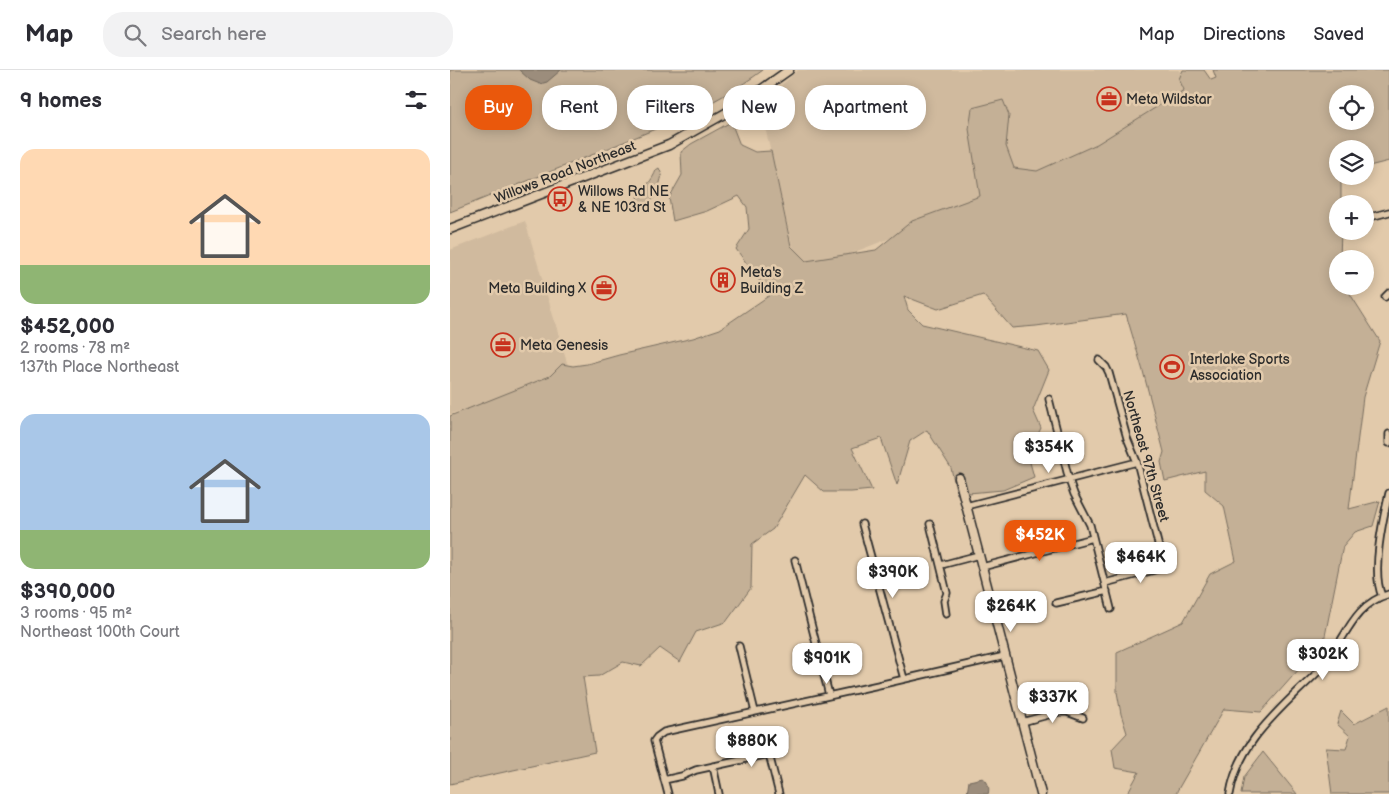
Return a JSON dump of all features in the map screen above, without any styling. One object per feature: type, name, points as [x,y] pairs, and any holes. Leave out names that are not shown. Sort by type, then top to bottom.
[{"type":"main road","name":"Willows Road Northeast","points":[[450,229],[664,147],[724,114],[789,70]]},
{"type":"main road","points":[[959,478],[1041,794]]},
{"type":"street","points":[[1374,216],[1389,212]]},
{"type":"street","name":"Northeast 97th Street","points":[[1099,360],[1109,373],[1126,438],[1137,462],[1163,563],[1158,569],[1104,583]]},
{"type":"street","points":[[1049,399],[1069,480],[1090,525],[1111,609]]},
{"type":"street","points":[[1389,434],[1389,443]]},
{"type":"street","points":[[966,506],[1137,462]]},
{"type":"street","points":[[1230,794],[1236,771],[1244,753],[1262,726],[1318,672],[1357,614],[1368,604],[1386,595],[1379,589],[1377,577],[1383,523],[1389,493]]},
{"type":"street","points":[[862,524],[904,679]]},
{"type":"street","points":[[930,524],[947,593],[944,601],[946,614]]},
{"type":"street","points":[[982,566],[1093,538]]},
{"type":"street","points":[[941,565],[979,556]]},
{"type":"street","points":[[795,560],[829,695]]},
{"type":"street","points":[[1056,603],[1107,591]]},
{"type":"street","points":[[739,646],[755,712]]},
{"type":"street","points":[[668,794],[654,741],[657,736],[664,732],[1005,656]]},
{"type":"street","points":[[1022,722],[1059,712],[1067,712],[1084,718]]},
{"type":"street","points":[[664,780],[712,766],[769,754],[779,794]]},
{"type":"street","points":[[712,766],[719,794]]},
{"type":"shaded area","points":[[450,70],[763,70],[741,85],[723,85],[723,96],[713,102],[713,85],[627,85],[627,130],[653,130],[450,212]]},
{"type":"shaded area","points":[[519,70],[561,70],[547,82],[540,84],[530,80]]},
{"type":"shaded area","points":[[798,70],[1179,70],[1191,106],[1083,163],[829,262],[804,263],[792,245],[766,130],[795,130],[795,85],[782,85]]},
{"type":"shaded area","points":[[1183,70],[1204,70],[1211,80],[1216,78],[1213,70],[1389,70],[1389,161],[1374,165],[1374,140],[1329,140],[1329,185],[1341,185],[1341,195],[1329,195],[1329,240],[1341,240],[1340,250],[1329,250],[1329,295],[1351,295],[1380,341],[1363,397],[1349,509],[1380,501],[1373,526],[1355,532],[1343,546],[1324,641],[1261,712],[1224,709],[1177,794],[1127,794],[1139,772],[1115,768],[1112,749],[1127,733],[1117,692],[1117,652],[1183,622],[1210,574],[1236,561],[1224,506],[1205,490],[1205,471],[1165,481],[1161,462],[1164,452],[1126,314],[1012,328],[983,295],[938,309],[904,296],[908,310],[922,324],[1038,351],[1049,370],[1033,410],[1041,428],[1028,455],[1034,477],[1003,490],[957,494],[951,468],[927,430],[910,441],[897,485],[881,438],[852,448],[872,490],[824,492],[805,475],[773,529],[752,544],[751,588],[726,622],[696,632],[680,662],[660,648],[641,666],[623,662],[599,676],[583,677],[595,752],[450,784],[450,416],[550,376],[562,364],[573,366],[587,364],[693,338],[720,329],[770,295],[736,249],[749,229],[747,207],[739,196],[707,211],[673,221],[669,198],[682,175],[681,152],[691,144],[723,126],[723,130],[734,130],[740,145],[755,152],[771,151],[791,246],[806,261],[876,250],[912,221],[980,196],[969,129],[972,108],[1003,100],[1009,115],[1006,146],[1014,168],[1037,171],[1097,144],[1184,90],[1179,79]]},
{"type":"shaded area","points":[[659,168],[662,175],[656,194],[650,202],[642,207],[637,197]]},
{"type":"shaded area","points":[[525,221],[571,376],[450,414],[450,250]]},
{"type":"shaded area","points":[[1389,706],[1389,794],[1332,794],[1326,748],[1346,749],[1350,736],[1337,724],[1341,711],[1354,724]]},
{"type":"shaded area","points":[[1263,752],[1297,794],[1241,794],[1244,777]]},
{"type":"shaded area","points":[[983,778],[988,785],[988,794],[967,794],[969,781]]},
{"type":"place","name":"Meta Wildstar","points":[[1109,99]]},
{"type":"place","name":"Willows Rd NE & NE 103rd St","points":[[560,199]]},
{"type":"place","name":"Meta's Building Z","points":[[723,280]]},
{"type":"place","name":"Meta Building X","points":[[604,288]]},
{"type":"place","name":"Meta Genesis","points":[[503,345]]},
{"type":"place","name":"Interlake Sports Association","points":[[1172,367]]}]
